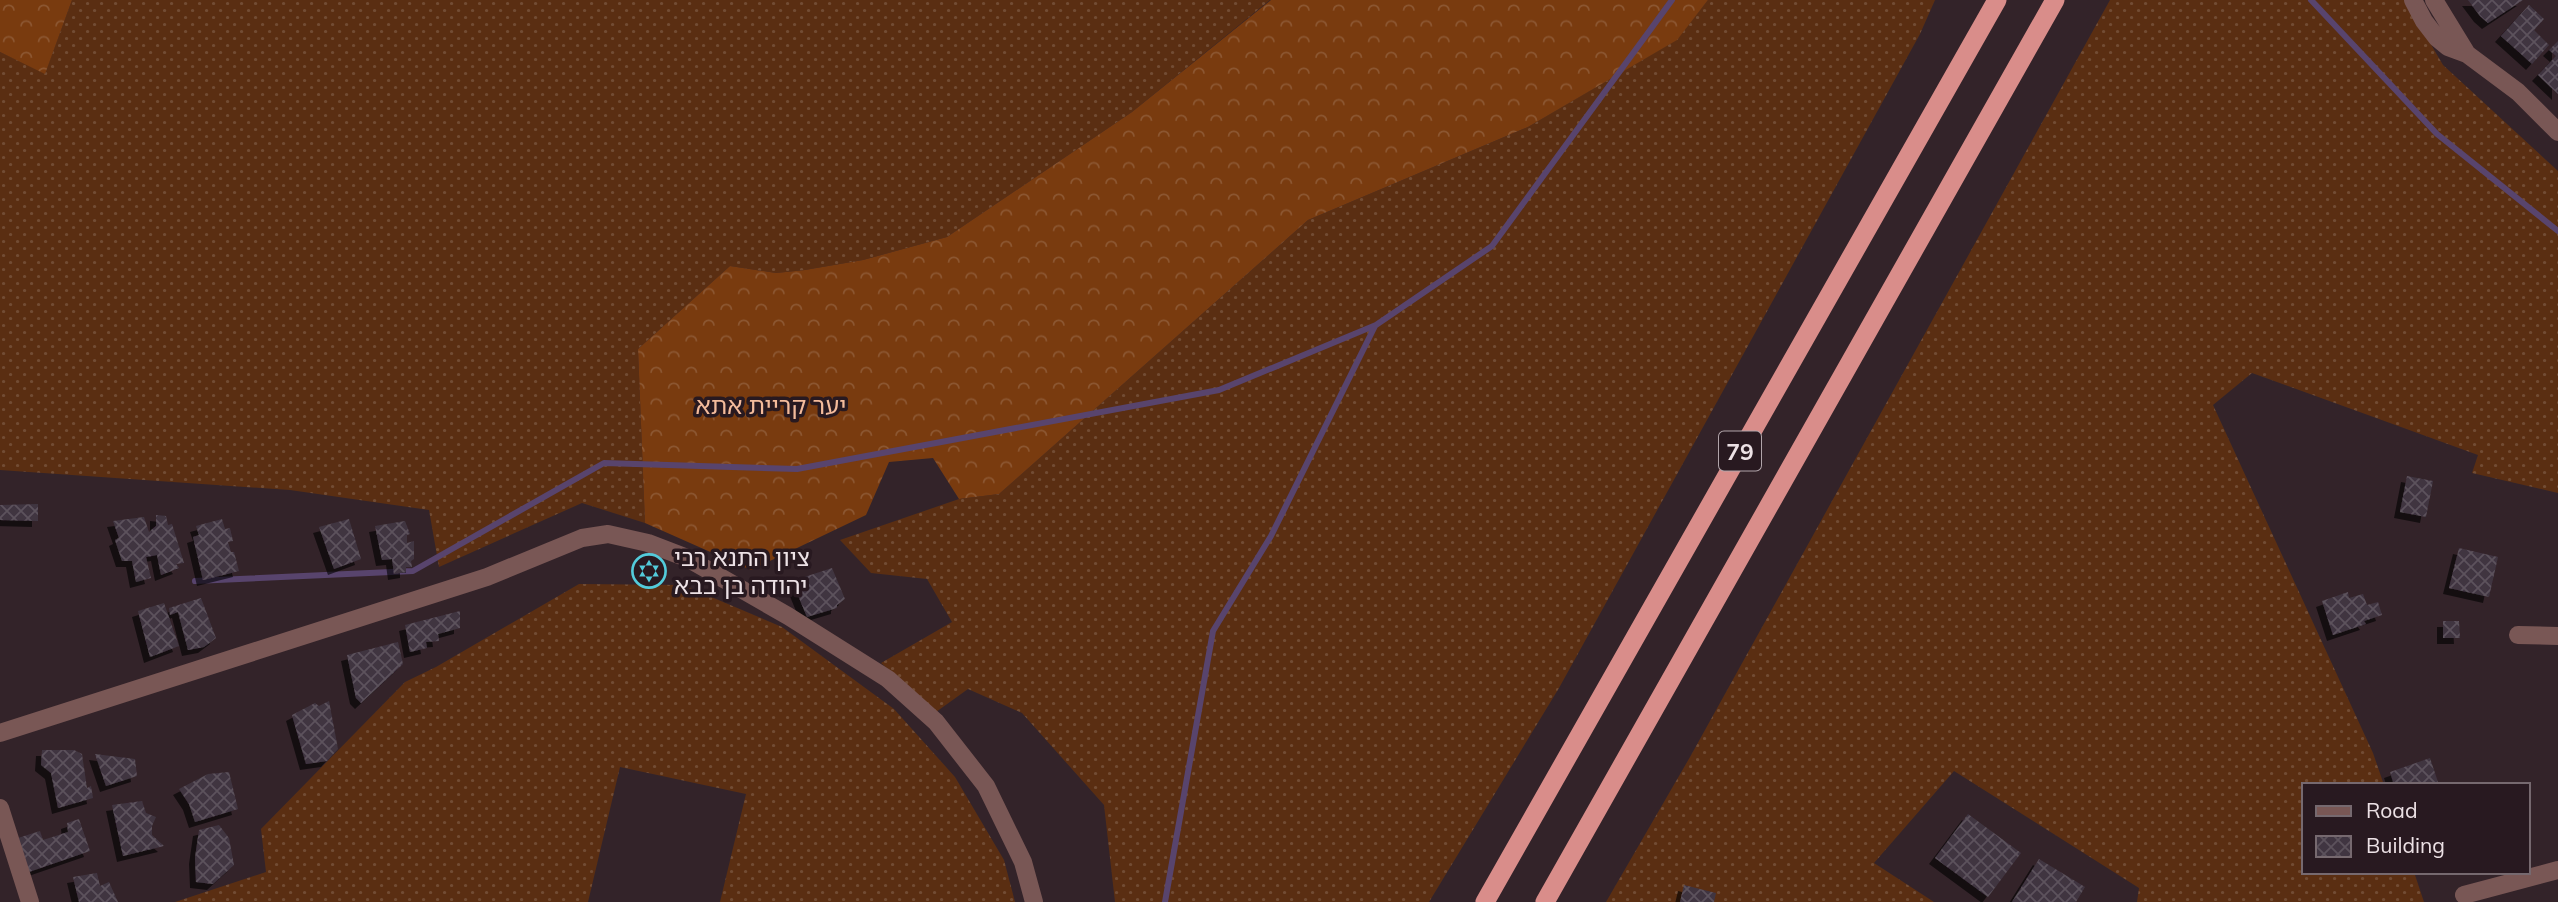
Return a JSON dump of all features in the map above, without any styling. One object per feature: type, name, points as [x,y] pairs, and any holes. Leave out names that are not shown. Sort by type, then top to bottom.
[{"type":"highway","name":"79","points":[[1485,902],[1997,0]]},
{"type":"highway","name":"79","points":[[1545,902],[2056,0]]},
{"type":"street","points":[[2413,0],[2437,38],[2448,47],[2467,54],[2518,92],[2558,132]]},
{"type":"street","points":[[2434,0],[2467,54]]},
{"type":"street","points":[[0,733],[487,577],[582,538],[608,534],[648,543],[687,558],[788,616],[888,679],[936,722],[986,786],[1023,862],[1034,902]]},
{"type":"street","points":[[2518,635],[2558,636]]},
{"type":"street","points":[[0,808],[30,902]]},
{"type":"street","points":[[2464,895],[2558,870]]},
{"type":"shaded area","points":[[72,0],[1270,0],[1132,112],[947,237],[863,260],[805,270],[776,273],[730,266],[638,349],[645,523],[582,503],[439,567],[429,510],[290,490],[0,470],[0,52],[45,73]]},
{"type":"shaded area","points":[[1708,0],[1935,0],[1920,34],[1559,688],[1429,902],[1115,902],[1104,805],[1022,713],[968,689],[936,712],[881,663],[952,622],[927,579],[871,573],[840,540],[959,499],[999,494],[1308,220],[1528,127],[1676,40]]},
{"type":"shaded area","points":[[2110,0],[2405,0],[2443,65],[2558,171],[2558,493],[2472,473],[2478,455],[2252,373],[2213,405],[2373,753],[2383,783],[2302,783],[2302,874],[2415,874],[2424,902],[2137,902],[2139,888],[1954,771],[1874,863],[1934,902],[1606,902],[1690,757]]},
{"type":"shaded area","points":[[579,584],[683,585],[782,627],[894,709],[955,777],[1004,860],[1015,902],[720,902],[746,794],[620,767],[588,902],[175,902],[266,872],[261,829],[405,682],[436,667]]},
{"type":"green space","points":[[0,0],[72,0],[45,74],[0,52]]},
{"type":"green space","name":"יער קריית אתא","points":[[1271,0],[1708,0],[1677,40],[1528,127],[1308,220],[999,494],[959,499],[933,458],[889,462],[866,515],[751,570],[645,523],[638,349],[730,266],[776,273],[805,270],[863,260],[947,237],[1132,112]]},
{"type":"building","points":[[2468,0],[2523,0],[2488,23]]},
{"type":"building","points":[[2529,5],[2544,19],[2534,30],[2549,45],[2532,64],[2501,36]]},
{"type":"building","points":[[2558,41],[2558,94],[2538,75],[2556,56],[2549,50]]},
{"type":"building","points":[[2407,476],[2433,481],[2426,517],[2400,512]]},
{"type":"building","points":[[38,504],[38,521],[0,520],[0,505]]},
{"type":"building","points":[[156,515],[166,516],[168,525],[172,524],[184,563],[176,564],[179,568],[161,575],[157,555],[146,557],[151,578],[136,582],[132,561],[122,561],[115,540],[119,538],[113,521],[144,517],[149,532],[156,526]]},
{"type":"building","points":[[222,519],[225,529],[230,528],[233,541],[228,542],[239,571],[203,580],[193,537],[199,535],[196,526]]},
{"type":"building","points":[[349,519],[361,559],[334,569],[319,527]]},
{"type":"building","points":[[405,521],[410,534],[407,535],[407,543],[414,541],[414,559],[411,561],[412,567],[406,567],[406,572],[394,574],[392,559],[382,560],[375,526]]},
{"type":"building","points":[[2459,548],[2498,557],[2489,597],[2449,588]]},
{"type":"building","points":[[832,568],[845,599],[837,608],[807,617],[792,581]]},
{"type":"building","points":[[2348,592],[2349,598],[2363,594],[2367,605],[2378,602],[2382,615],[2364,621],[2366,624],[2333,635],[2322,601]]},
{"type":"building","points":[[201,598],[216,638],[204,647],[188,650],[178,612],[170,615],[169,608]]},
{"type":"building","points":[[164,603],[179,646],[150,657],[138,611]]},
{"type":"building","points":[[460,611],[460,628],[438,634],[439,641],[426,642],[427,648],[410,652],[405,625]]},
{"type":"building","points":[[2443,621],[2459,621],[2460,638],[2443,638]]},
{"type":"building","points":[[398,642],[403,664],[361,703],[356,698],[347,655]]},
{"type":"building","points":[[329,701],[338,749],[327,761],[306,764],[292,715],[315,703],[319,706]]},
{"type":"building","points":[[42,750],[74,750],[82,754],[87,788],[91,786],[93,798],[58,808],[51,773],[41,765]]},
{"type":"building","points":[[95,754],[135,759],[137,776],[106,786]]},
{"type":"building","points":[[2430,758],[2438,783],[2393,783],[2390,772]]},
{"type":"building","points":[[229,772],[238,809],[195,822],[189,804],[179,789],[208,774]]},
{"type":"building","points":[[142,801],[146,813],[156,817],[152,835],[164,846],[123,856],[112,805]]},
{"type":"building","points":[[1968,814],[2021,853],[1988,897],[1935,858]]},
{"type":"building","points":[[79,819],[90,851],[26,873],[18,838],[40,831],[43,840],[68,832],[67,823]]},
{"type":"building","points":[[219,825],[229,838],[234,865],[213,884],[196,882],[195,858],[199,830]]},
{"type":"building","points":[[2039,859],[2085,887],[2076,902],[2012,902]]},
{"type":"building","points":[[97,873],[100,886],[109,882],[118,902],[79,902],[73,877]]},
{"type":"building","points":[[1684,885],[1716,893],[1714,902],[1680,902]]},
{"type":"waterway","points":[[195,581],[413,571],[604,463],[797,469],[1219,390],[1376,325],[1492,246],[1672,0]]},
{"type":"waterway","points":[[2311,0],[2437,134],[2558,231]]},
{"type":"waterway","points":[[1165,902],[1213,631],[1271,536],[1375,326]]},
{"type":"place","name":"ציון התנא רבי יהודה בן בבא","points":[[649,571]]}]
